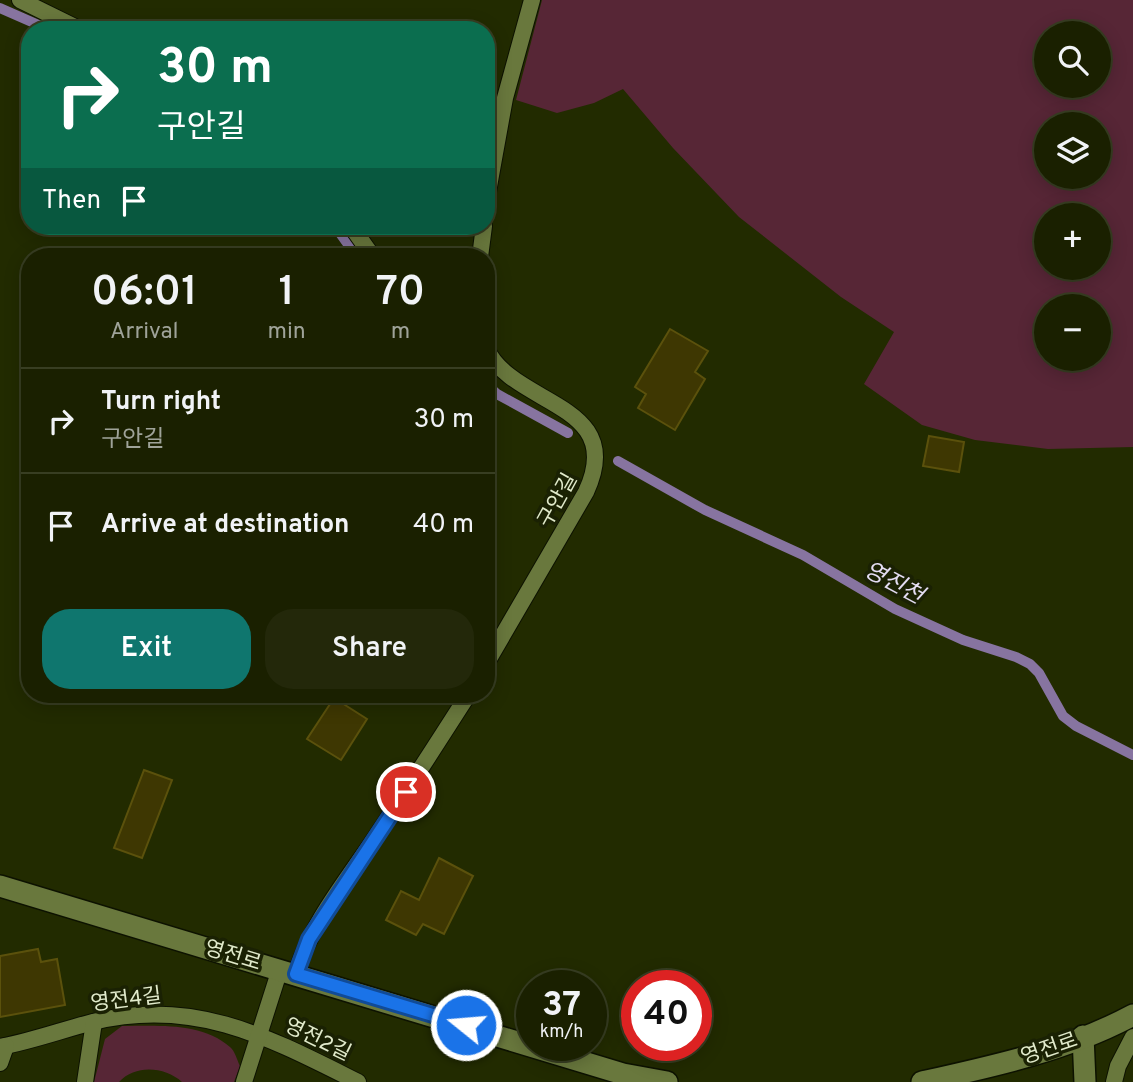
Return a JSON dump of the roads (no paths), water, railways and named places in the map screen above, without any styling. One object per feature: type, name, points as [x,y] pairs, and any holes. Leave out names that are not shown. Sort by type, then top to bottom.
[{"type":"street","name":"영전로","points":[[0,886],[623,1074],[667,1082]]},
{"type":"street","name":"영전로","points":[[922,1082],[991,1067],[1060,1046],[1133,1015]]},
{"type":"street","points":[[1083,1037],[1085,1082]]},
{"type":"lane","points":[[20,0],[63,21]]},
{"type":"lane","points":[[495,153],[505,98],[532,0]]},
{"type":"lane","name":"구안길","points":[[495,363],[576,418],[592,440],[597,457],[595,474],[586,492],[495,649]]},
{"type":"lane","points":[[244,1082],[258,1034],[288,971],[463,703]]},
{"type":"lane","name":"영전4길","points":[[3,1047],[94,1022],[135,1015],[177,1014],[221,1022],[258,1034]]},
{"type":"lane","points":[[85,1082],[94,1022]]},
{"type":"lane","name":"영전2길","points":[[258,1034],[358,1082]]},
{"type":"lane","points":[[1114,1082],[1118,1066],[1133,1037]]},
{"type":"lane","points":[[0,1063],[3,1047]]},
{"type":"waterway","name":"영진천","points":[[0,8],[30,21]]},
{"type":"waterway","name":"영진천","points":[[341,235],[351,248]]},
{"type":"waterway","name":"영진천","points":[[495,392],[568,433]]},
{"type":"waterway","name":"영진천","points":[[618,461],[705,510],[803,555],[895,609],[963,640],[1030,664],[1039,673],[1063,716],[1076,726],[1133,755]]}]
